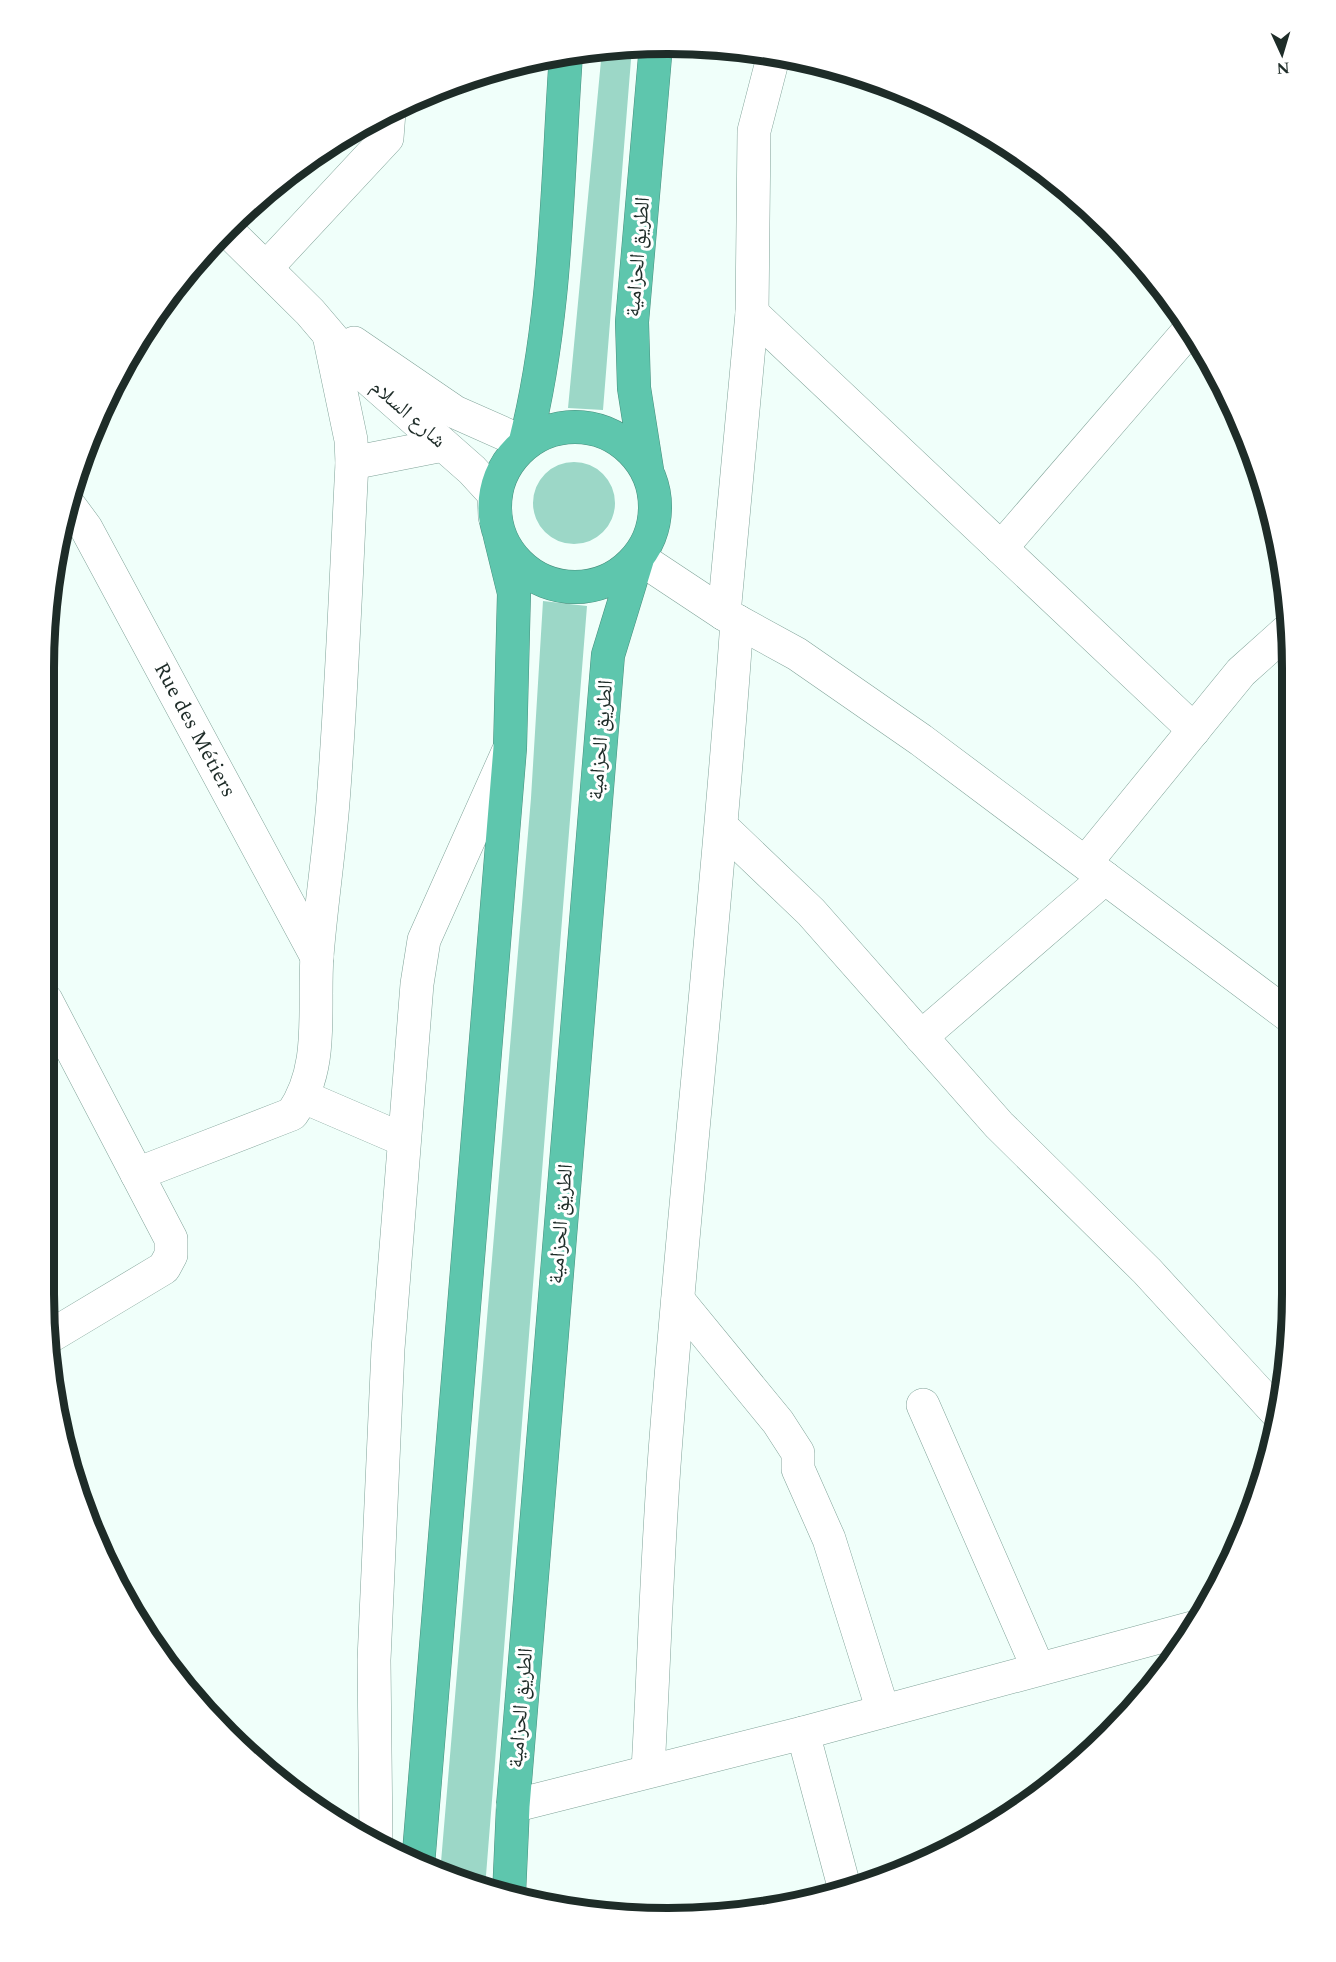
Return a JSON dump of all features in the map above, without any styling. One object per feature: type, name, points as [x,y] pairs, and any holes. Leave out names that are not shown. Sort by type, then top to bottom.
[{"type":"highway","name":"الطريق الحزامية","points":[[497,527],[514,560],[536,577],[561,586],[589,586],[615,578],[638,557],[649,540],[656,517],[655,492],[647,470],[633,388],[632,322],[655,54]]},
{"type":"highway","name":"الطريق الحزامية","points":[[525,443],[537,396],[547,321],[565,63]]},
{"type":"highway","name":"الطريق الحزامية","points":[[419,1855],[510,748],[514,593],[497,527],[495,496],[500,476],[510,458],[525,443],[560,428],[585,427],[611,434],[632,448],[647,470]]},
{"type":"highway","name":"الطريق الحزامية","points":[[509,1887],[513,1806],[609,655],[638,557]]},
{"type":"street","points":[[648,1770],[665,1455],[723,828],[730,617],[752,313],[754,131],[772,63]]},
{"type":"street","points":[[266,268],[387,138],[388,121]]},
{"type":"street","name":"شارع السلام","points":[[233,235],[320,324],[362,373],[494,494],[497,527]]},
{"type":"street","points":[[752,313],[1194,730]]},
{"type":"street","name":"شارع السلام","points":[[320,324],[455,412],[525,443]]},
{"type":"street","points":[[137,1174],[292,1114],[304,1097],[316,1044],[317,957],[333,805],[352,463],[351,440],[320,324]]},
{"type":"street","points":[[1001,548],[1184,336]]},
{"type":"street","points":[[352,463],[443,445]]},
{"type":"street","name":"Rue des Métiers","points":[[74,512],[86,528],[317,957]]},
{"type":"street","points":[[638,557],[730,617],[807,660],[921,740],[1282,1010]]},
{"type":"street","points":[[921,1037],[1095,870],[1194,730],[1241,672],[1281,636]]},
{"type":"street","points":[[376,1834],[374,1660],[388,1349],[417,984],[424,940],[510,748]]},
{"type":"street","points":[[723,828],[811,912],[999,1125],[1147,1271],[1271,1407]]},
{"type":"street","points":[[54,1015],[171,1239],[171,1255],[164,1268],[55,1333]]},
{"type":"street","points":[[304,1097],[404,1140]]},
{"type":"street","points":[[678,1300],[778,1422],[798,1453],[798,1469],[829,1539],[883,1711]]},
{"type":"street","points":[[923,1405],[1038,1668]]},
{"type":"street","points":[[513,1806],[648,1770],[803,1733],[1038,1668],[1171,1644]]},
{"type":"street","points":[[803,1733],[843,1882]]},
{"type":"green space","points":[[631,55],[603,410],[568,408],[601,58]]},
{"type":"green space","points":[[574,462],[590,465],[603,474],[612,487],[615,503],[612,519],[603,532],[590,541],[574,544],[558,541],[545,532],[536,519],[533,503],[536,487],[545,474],[558,465]]},
{"type":"green space","points":[[543,601],[587,606],[486,1880],[441,1864],[531,798]]}]
